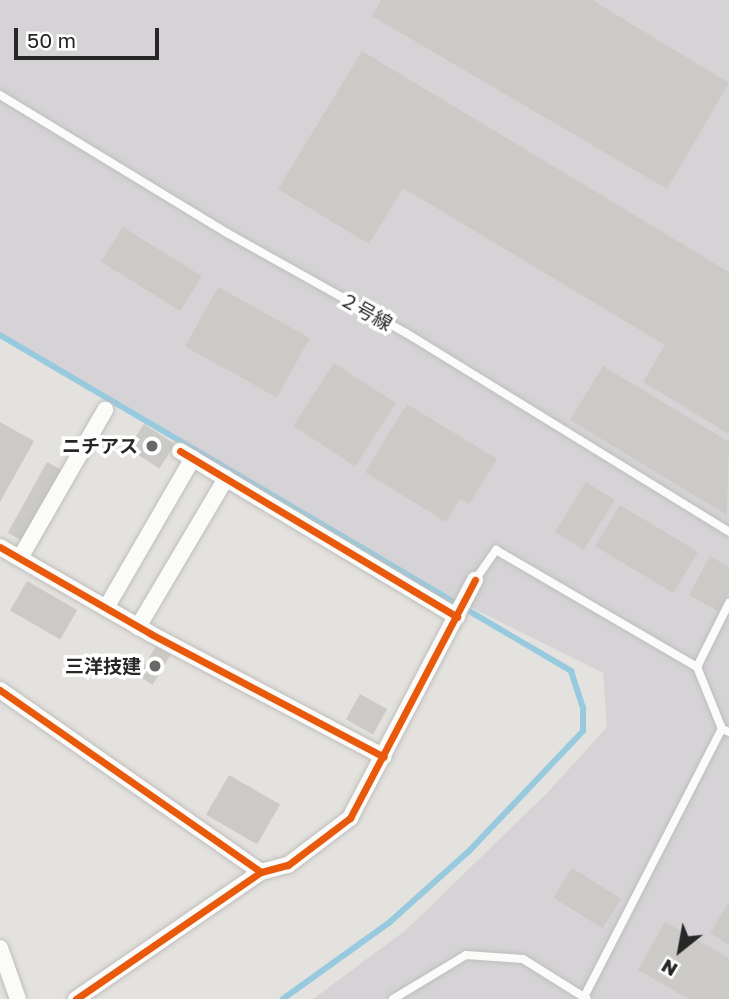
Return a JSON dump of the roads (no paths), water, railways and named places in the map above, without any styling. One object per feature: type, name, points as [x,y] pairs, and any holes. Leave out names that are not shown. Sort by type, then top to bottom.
[{"type":"street","points":[[20,558],[105,410]]},
{"type":"street","points":[[106,608],[187,454],[457,617]]},
{"type":"street","points":[[138,626],[226,478]]},
{"type":"street","points":[[0,547],[138,626],[384,757]]},
{"type":"street","points":[[76,999],[261,872],[288,865],[350,818],[475,580]]},
{"type":"street","points":[[0,690],[261,872]]},
{"type":"street","points":[[0,948],[18,999]]},
{"type":"lane","name":"２号線","points":[[0,95],[228,233],[406,333],[729,532]]},
{"type":"lane","points":[[393,999],[466,955],[523,959],[586,998],[726,731],[697,667],[496,550],[475,580]]},
{"type":"lane","points":[[697,667],[729,603]]},
{"type":"waterway","points":[[0,335],[571,671],[583,708],[583,731],[469,851],[390,922],[283,999]]},
{"type":"place","name":"ニチアス","points":[[152,446]]},
{"type":"place","name":"三洋技建","points":[[155,666]]}]
